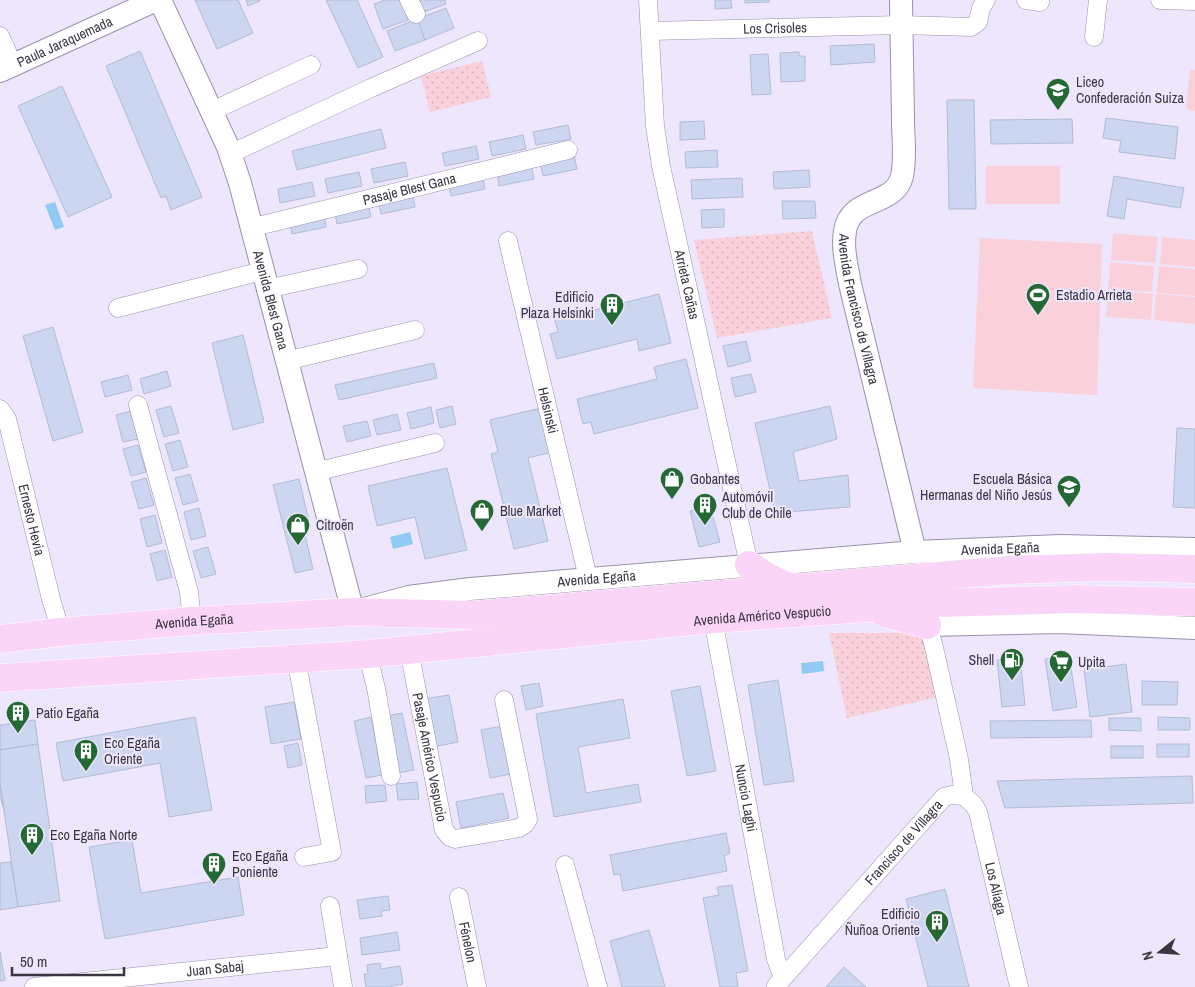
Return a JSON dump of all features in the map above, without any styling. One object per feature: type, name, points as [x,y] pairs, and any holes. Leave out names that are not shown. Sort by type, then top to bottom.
[{"type":"main road","points":[[750,565],[767,577],[792,588]]},
{"type":"main road","name":"Avenida Américo Vespucio","points":[[353,612],[473,615],[1009,570],[1106,567],[1195,569]]},
{"type":"main road","name":"Avenida Américo Vespucio","points":[[332,656],[713,619],[936,603],[1075,599],[1195,602]]},
{"type":"main road","points":[[863,608],[927,626]]},
{"type":"main road","points":[[0,678],[332,656],[349,638],[353,612]]},
{"type":"main road","name":"Avenida Egaña","points":[[0,639],[192,621],[353,612]]},
{"type":"street","name":"Paula Jaraquemada","points":[[7,68],[158,0]]},
{"type":"street","name":"Avenida Blest Gana","points":[[158,0],[212,111],[240,183],[250,228],[353,612]]},
{"type":"street","name":"Arrieta Cañas","points":[[648,0],[655,126],[661,166],[750,565]]},
{"type":"street","name":"Avenida Francisco de Villagra","points":[[901,0],[904,152],[902,178],[892,192],[864,205],[851,215],[845,229],[844,241],[850,284],[915,552]]},
{"type":"street","name":"Los Crisoles","points":[[650,31],[902,24],[974,26],[978,22],[981,8],[986,0]]},
{"type":"street","points":[[1094,37],[1098,0]]},
{"type":"street","points":[[1160,0],[1195,1]]},
{"type":"street","points":[[0,36],[7,68]]},
{"type":"street","points":[[230,154],[371,88],[478,41]]},
{"type":"street","points":[[212,111],[311,65]]},
{"type":"street","name":"Pasaje Blest Gana","points":[[250,228],[568,150]]},
{"type":"street","name":"Helsinski","points":[[508,241],[588,578]]},
{"type":"street","points":[[118,308],[264,280],[358,269]]},
{"type":"street","points":[[286,362],[415,330]]},
{"type":"street","points":[[138,405],[189,592],[192,621]]},
{"type":"street","name":"Ernesto Hevia","points":[[0,409],[7,419],[51,600],[61,632]]},
{"type":"street","points":[[316,472],[435,443]]},
{"type":"street","name":"Avenida Egaña","points":[[353,612],[416,596],[470,589],[915,552],[1061,546],[1195,549]]},
{"type":"street","name":"Nuncio Laghi","points":[[713,619],[779,983]]},
{"type":"street","points":[[964,796],[959,759],[933,643],[927,626],[1059,622],[1195,628]]},
{"type":"street","name":"Pasaje Américo Vespucio","points":[[409,650],[444,830],[450,837],[455,839],[518,828],[528,819],[504,700]]},
{"type":"street","points":[[368,654],[377,693],[391,776]]},
{"type":"street","points":[[296,658],[332,852],[304,857]]},
{"type":"street","name":"Francisco de Villagra","points":[[779,983],[944,797],[952,795],[964,796]]},
{"type":"street","name":"Los Aliaga","points":[[964,796],[974,805],[978,812],[1020,987]]},
{"type":"street","points":[[565,865],[598,987]]},
{"type":"street","name":"Fénelon","points":[[459,898],[477,987]]},
{"type":"street","points":[[330,906],[343,987]]},
{"type":"street","name":"Juan Sabaj","points":[[34,987],[338,956]]},
{"type":"shaded area","points":[[482,61],[491,97],[430,112],[421,76]]},
{"type":"shaded area","points":[[1190,69],[1195,70],[1195,111],[1186,109]]},
{"type":"shaded area","points":[[986,166],[1060,166],[1060,204],[986,204]]},
{"type":"shaded area","points":[[812,231],[832,318],[717,338],[694,240]]},
{"type":"shaded area","points":[[1113,233],[1158,237],[1155,263],[1111,260]]},
{"type":"shaded area","points":[[1162,237],[1195,240],[1195,267],[1160,264]]},
{"type":"shaded area","name":"Estadio Arrieta","points":[[980,238],[1102,244],[1097,395],[973,388]]},
{"type":"shaded area","points":[[1110,262],[1154,266],[1152,292],[1108,289]]},
{"type":"shaded area","points":[[1159,266],[1195,269],[1195,296],[1157,293]]},
{"type":"shaded area","points":[[1109,290],[1153,294],[1151,320],[1106,317]]},
{"type":"shaded area","points":[[1156,294],[1195,297],[1195,324],[1154,320]]},
{"type":"shaded area","points":[[829,633],[912,633],[922,638],[937,697],[847,718]]},
{"type":"water","points":[[55,202],[64,227],[55,230],[45,205]]},
{"type":"water","points":[[410,532],[413,544],[393,549],[390,537]]},
{"type":"water","points":[[823,661],[824,671],[802,674],[801,663]]},
{"type":"building","points":[[195,0],[238,0],[253,33],[217,49]]},
{"type":"building","points":[[246,0],[260,0],[260,1],[248,6]]},
{"type":"building","points":[[326,0],[357,0],[383,57],[358,68]]},
{"type":"building","points":[[385,0],[401,0],[408,20],[383,29],[374,4]]},
{"type":"building","points":[[416,0],[445,0],[446,4],[421,13]]},
{"type":"building","points":[[715,0],[731,0],[732,8],[715,9]]},
{"type":"building","points":[[745,0],[769,0],[769,2],[745,3]]},
{"type":"building","points":[[446,8],[454,28],[425,40],[417,19]]},
{"type":"building","points":[[417,19],[425,40],[395,51],[387,31]]},
{"type":"building","points":[[874,44],[875,62],[831,65],[830,46]]},
{"type":"building","points":[[140,51],[202,197],[171,210],[166,196],[161,198],[106,66]]},
{"type":"building","points":[[799,52],[799,56],[805,56],[805,81],[781,82],[780,53]]},
{"type":"building","points":[[768,54],[771,94],[752,95],[750,55]]},
{"type":"building","points":[[62,86],[112,197],[68,217],[18,106]]},
{"type":"building","points":[[947,100],[974,100],[976,209],[949,209]]},
{"type":"building","points":[[1106,118],[1178,127],[1175,159],[1119,152],[1121,141],[1103,138]]},
{"type":"building","points":[[1072,119],[1073,143],[991,144],[990,120]]},
{"type":"building","points":[[704,121],[705,139],[680,140],[680,122]]},
{"type":"building","points":[[568,125],[571,139],[536,145],[533,132]]},
{"type":"building","points":[[381,129],[386,148],[297,170],[292,151]]},
{"type":"building","points":[[523,135],[526,149],[492,156],[489,142]]},
{"type":"building","points":[[476,146],[479,159],[445,166],[442,153]]},
{"type":"building","points":[[717,150],[718,167],[686,168],[685,152]]},
{"type":"building","points":[[574,155],[577,169],[543,176],[540,162]]},
{"type":"building","points":[[405,162],[408,176],[374,183],[371,169]]},
{"type":"building","points":[[531,165],[534,179],[499,186],[497,172]]},
{"type":"building","points":[[809,170],[810,187],[774,189],[773,172]]},
{"type":"building","points":[[359,172],[362,186],[328,193],[325,179]]},
{"type":"building","points":[[482,175],[485,189],[451,196],[448,182]]},
{"type":"building","points":[[1114,176],[1184,188],[1180,208],[1127,199],[1124,219],[1107,216]]},
{"type":"building","points":[[742,178],[743,197],[692,199],[691,180]]},
{"type":"building","points":[[312,182],[315,196],[280,203],[278,189]]},
{"type":"building","points":[[412,193],[415,207],[381,214],[378,200]]},
{"type":"building","points":[[782,201],[815,201],[816,218],[783,219]]},
{"type":"building","points":[[368,203],[371,217],[337,224],[334,210]]},
{"type":"building","points":[[724,209],[724,227],[702,228],[701,210]]},
{"type":"building","points":[[324,213],[326,227],[292,234],[289,220]]},
{"type":"building","name":"Edificio Plaza Helsinki","points":[[659,294],[671,343],[639,351],[637,339],[557,359],[550,334],[558,332],[555,320]]},
{"type":"building","points":[[53,327],[83,432],[53,441],[23,336]]},
{"type":"building","points":[[243,335],[264,422],[233,430],[212,343]]},
{"type":"building","points":[[746,341],[751,361],[728,367],[723,346]]},
{"type":"building","points":[[686,359],[698,408],[594,434],[591,422],[583,424],[577,399],[657,379],[654,367]]},
{"type":"building","points":[[434,363],[437,378],[339,400],[335,385]]},
{"type":"building","points":[[167,371],[171,386],[144,394],[140,379]]},
{"type":"building","points":[[751,374],[756,392],[735,397],[731,378]]},
{"type":"building","points":[[128,375],[132,390],[105,397],[101,382]]},
{"type":"building","points":[[171,406],[179,433],[164,437],[156,410]]},
{"type":"building","points":[[452,406],[456,424],[440,428],[436,410]]},
{"type":"building","points":[[830,406],[837,439],[793,452],[799,481],[848,475],[850,507],[775,513],[755,423]]},
{"type":"building","points":[[431,407],[434,423],[411,429],[407,413]]},
{"type":"building","points":[[541,408],[552,452],[528,458],[548,541],[514,549],[491,454],[498,452],[490,420]]},
{"type":"building","points":[[131,411],[138,439],[123,442],[116,415]]},
{"type":"building","points":[[397,414],[401,430],[377,435],[373,420]]},
{"type":"building","points":[[367,421],[371,436],[347,442],[343,426]]},
{"type":"building","points":[[1177,428],[1195,429],[1195,508],[1173,507]]},
{"type":"building","points":[[180,440],[188,467],[173,471],[165,444]]},
{"type":"building","points":[[138,445],[146,472],[131,476],[123,449]]},
{"type":"building","points":[[447,468],[467,550],[425,559],[415,517],[377,526],[368,486]]},
{"type":"building","points":[[190,474],[198,501],[183,505],[175,478]]},
{"type":"building","points":[[146,478],[154,505],[139,509],[131,482]]},
{"type":"building","name":"Citroën","points":[[299,479],[309,521],[302,522],[313,569],[295,573],[273,485]]},
{"type":"building","name":"Automóvil Club de Chile","points":[[710,506],[720,542],[699,547],[690,511]]},
{"type":"building","points":[[199,508],[206,536],[191,540],[184,512]]},
{"type":"building","points":[[155,515],[162,543],[147,547],[140,519]]},
{"type":"building","points":[[208,547],[216,574],[201,578],[193,551]]},
{"type":"building","points":[[165,550],[172,577],[157,581],[150,554]]},
{"type":"building","name":"Upita","points":[[1069,655],[1077,707],[1053,711],[1045,659]]},
{"type":"building","points":[[1020,658],[1025,705],[1002,707],[997,660]]},
{"type":"building","points":[[1126,664],[1132,712],[1090,717],[1084,670]]},
{"type":"building","points":[[778,680],[794,781],[764,785],[748,685]]},
{"type":"building","points":[[1142,681],[1178,682],[1177,705],[1142,705]]},
{"type":"building","points":[[539,683],[543,706],[526,710],[521,686]]},
{"type":"building","points":[[700,686],[716,771],[687,776],[671,691]]},
{"type":"building","points":[[449,695],[458,742],[433,747],[424,699]]},
{"type":"building","points":[[623,699],[630,738],[578,747],[586,793],[638,784],[641,802],[554,817],[536,714]]},
{"type":"building","points":[[294,702],[301,739],[271,744],[265,707]]},
{"type":"building","points":[[402,713],[414,770],[397,773],[386,716]]},
{"type":"building","name":"Eco Egaña Oriente","points":[[195,717],[212,810],[169,817],[160,763],[63,781],[56,743]]},
{"type":"building","points":[[371,717],[382,775],[366,778],[354,721]]},
{"type":"building","points":[[1158,717],[1190,718],[1190,730],[1158,730]]},
{"type":"building","points":[[1109,718],[1141,718],[1141,731],[1109,730]]},
{"type":"building","name":"Patio Egaña","points":[[35,720],[38,744],[0,750],[0,725]]},
{"type":"building","points":[[1091,720],[1092,737],[991,738],[990,721]]},
{"type":"building","points":[[507,725],[516,773],[490,778],[481,730]]},
{"type":"building","points":[[298,743],[302,765],[288,768],[284,746]]},
{"type":"building","name":"Eco Egaña Norte","points":[[38,744],[60,901],[18,907],[0,783],[0,750]]},
{"type":"building","points":[[1157,744],[1189,744],[1189,757],[1157,757]]},
{"type":"building","points":[[1111,746],[1143,746],[1143,758],[1111,758]]},
{"type":"building","points":[[1192,776],[1193,803],[1005,808],[997,781]]},
{"type":"building","points":[[417,782],[419,799],[398,800],[396,784]]},
{"type":"building","points":[[0,783],[4,810],[0,796]]},
{"type":"building","points":[[385,785],[387,801],[366,803],[365,786]]},
{"type":"building","points":[[503,793],[509,818],[461,828],[456,802]]},
{"type":"building","points":[[726,833],[730,853],[724,856],[727,871],[623,891],[620,874],[614,875],[610,855]]},
{"type":"building","name":"Eco Egaña Poniente","points":[[132,840],[141,893],[238,877],[244,915],[105,939],[89,847]]},
{"type":"building","points":[[11,862],[18,907],[0,910],[0,863]]},
{"type":"building","points":[[732,885],[748,971],[736,973],[738,987],[720,987],[703,898],[719,895],[717,887]]},
{"type":"building","name":"Edificio Ñuñoa Oriente","points":[[945,889],[969,987],[928,987],[906,899]]},
{"type":"building","points":[[388,896],[390,910],[381,911],[382,916],[360,919],[357,900]]},
{"type":"building","points":[[649,930],[665,987],[622,987],[610,941]]},
{"type":"building","points":[[397,932],[400,950],[362,955],[360,938]]},
{"type":"building","points":[[0,952],[5,980],[0,981]]},
{"type":"building","points":[[380,963],[381,969],[400,966],[403,984],[387,987],[366,987],[364,974],[368,974],[367,965]]},
{"type":"building","points":[[844,967],[866,987],[826,987]]},
{"type":"place","name":"Liceo Confederación Suiza","points":[[1058,111]]},
{"type":"place","name":"Estadio Arrieta","points":[[1038,316]]},
{"type":"place","name":"Edificio Plaza Helsinki","points":[[612,326]]},
{"type":"place","name":"Gobantes","points":[[672,500]]},
{"type":"place","name":"Escuela Básica Hermanas del Niño Jesús","points":[[1069,508]]},
{"type":"place","name":"Automóvil Club de Chile","points":[[705,526]]},
{"type":"place","name":"Blue Market","points":[[482,532]]},
{"type":"place","name":"Citroën","points":[[298,546]]},
{"type":"place","name":"Shell","points":[[1012,681]]},
{"type":"place","name":"Upita","points":[[1061,683]]},
{"type":"place","name":"Patio Egaña","points":[[18,734]]},
{"type":"place","name":"Eco Egaña Oriente","points":[[86,772]]},
{"type":"place","name":"Eco Egaña Norte","points":[[32,856]]},
{"type":"place","name":"Eco Egaña Poniente","points":[[214,885]]},
{"type":"place","name":"Edificio Ñuñoa Oriente","points":[[937,943]]}]
